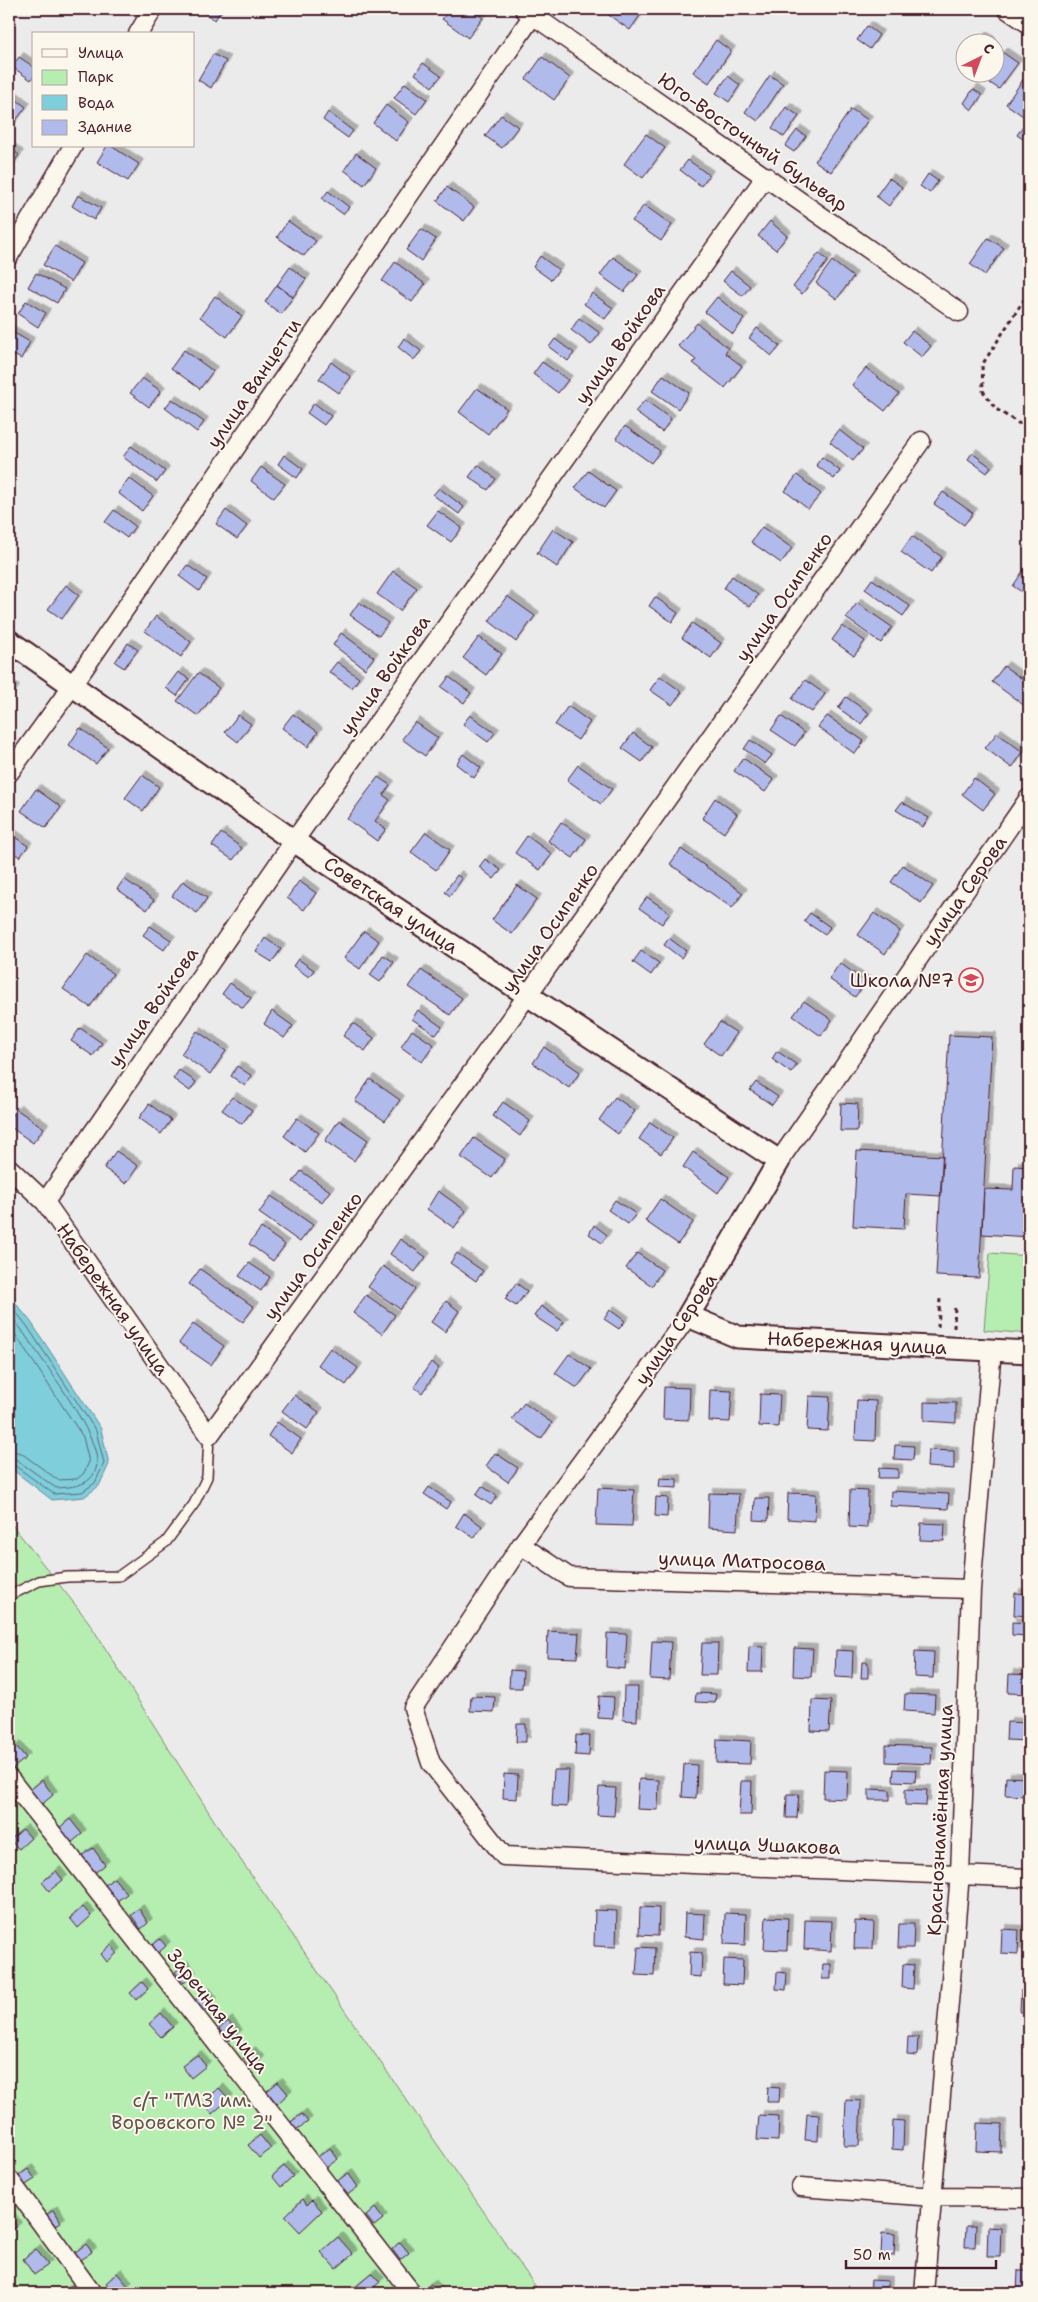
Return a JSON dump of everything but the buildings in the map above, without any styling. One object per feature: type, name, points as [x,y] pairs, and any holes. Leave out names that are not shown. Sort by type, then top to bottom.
[{"type":"street","points":[[139,32],[153,9]]},
{"type":"street","points":[[1007,9],[1029,24]]},
{"type":"street","name":"Юго-Восточный бульвар","points":[[528,12],[959,312]]},
{"type":"street","name":"улица Ванцетти","points":[[9,773],[72,686],[528,12]]},
{"type":"street","points":[[9,256],[72,148]]},
{"type":"street","name":"улица Войкова","points":[[45,1202],[294,841],[766,176]]},
{"type":"street","name":"улица Осипенко","points":[[208,1436],[527,996],[921,441]]},
{"type":"street","name":"Советская улица","points":[[9,641],[294,841],[779,1161]]},
{"type":"street","name":"улица Серова","points":[[504,1856],[431,1763],[413,1708],[521,1545],[688,1316],[779,1161],[1029,798]]},
{"type":"street","name":"Набережная улица","points":[[9,1168],[45,1202],[208,1436]]},
{"type":"street","name":"Набережная улица","points":[[688,1316],[738,1337],[1029,1352]]},
{"type":"street","name":"Краснознамённая улица","points":[[924,2293],[934,2196],[960,1874],[971,1589],[992,1349]]},
{"type":"street","name":"улица Матросова","points":[[521,1545],[568,1576],[971,1589]]},
{"type":"street","name":"Заречная улица","points":[[9,1778],[412,2293]]},
{"type":"street","name":"улица Ушакова","points":[[504,1856],[1029,1878]]},
{"type":"street","points":[[9,2179],[92,2293]]},
{"type":"street","points":[[801,2187],[934,2196],[1029,2198]]},
{"type":"lane","points":[[9,1596],[40,1581],[66,1577],[119,1576],[166,1542],[194,1504],[207,1477],[208,1436]]},
{"type":"path","points":[[1029,292],[982,365],[983,391],[996,409],[1018,423],[1029,425]]},
{"type":"path","points":[[938,1330],[940,1299]]},
{"type":"path","points":[[954,1331],[955,1304]]},
{"type":"green space","points":[[990,1253],[1029,1256],[1029,1334],[984,1330]]},
{"type":"green space","name":"с/т \"ТМЗ им. Воровского № 2\"","points":[[9,1521],[88,1621],[222,1833],[540,2293],[9,2293]]},
{"type":"water","points":[[9,1295],[31,1322],[101,1429],[109,1464],[99,1486],[84,1497],[52,1500],[9,1467]]},
{"type":"place","name":"Школа №7","points":[[971,980]]}]
